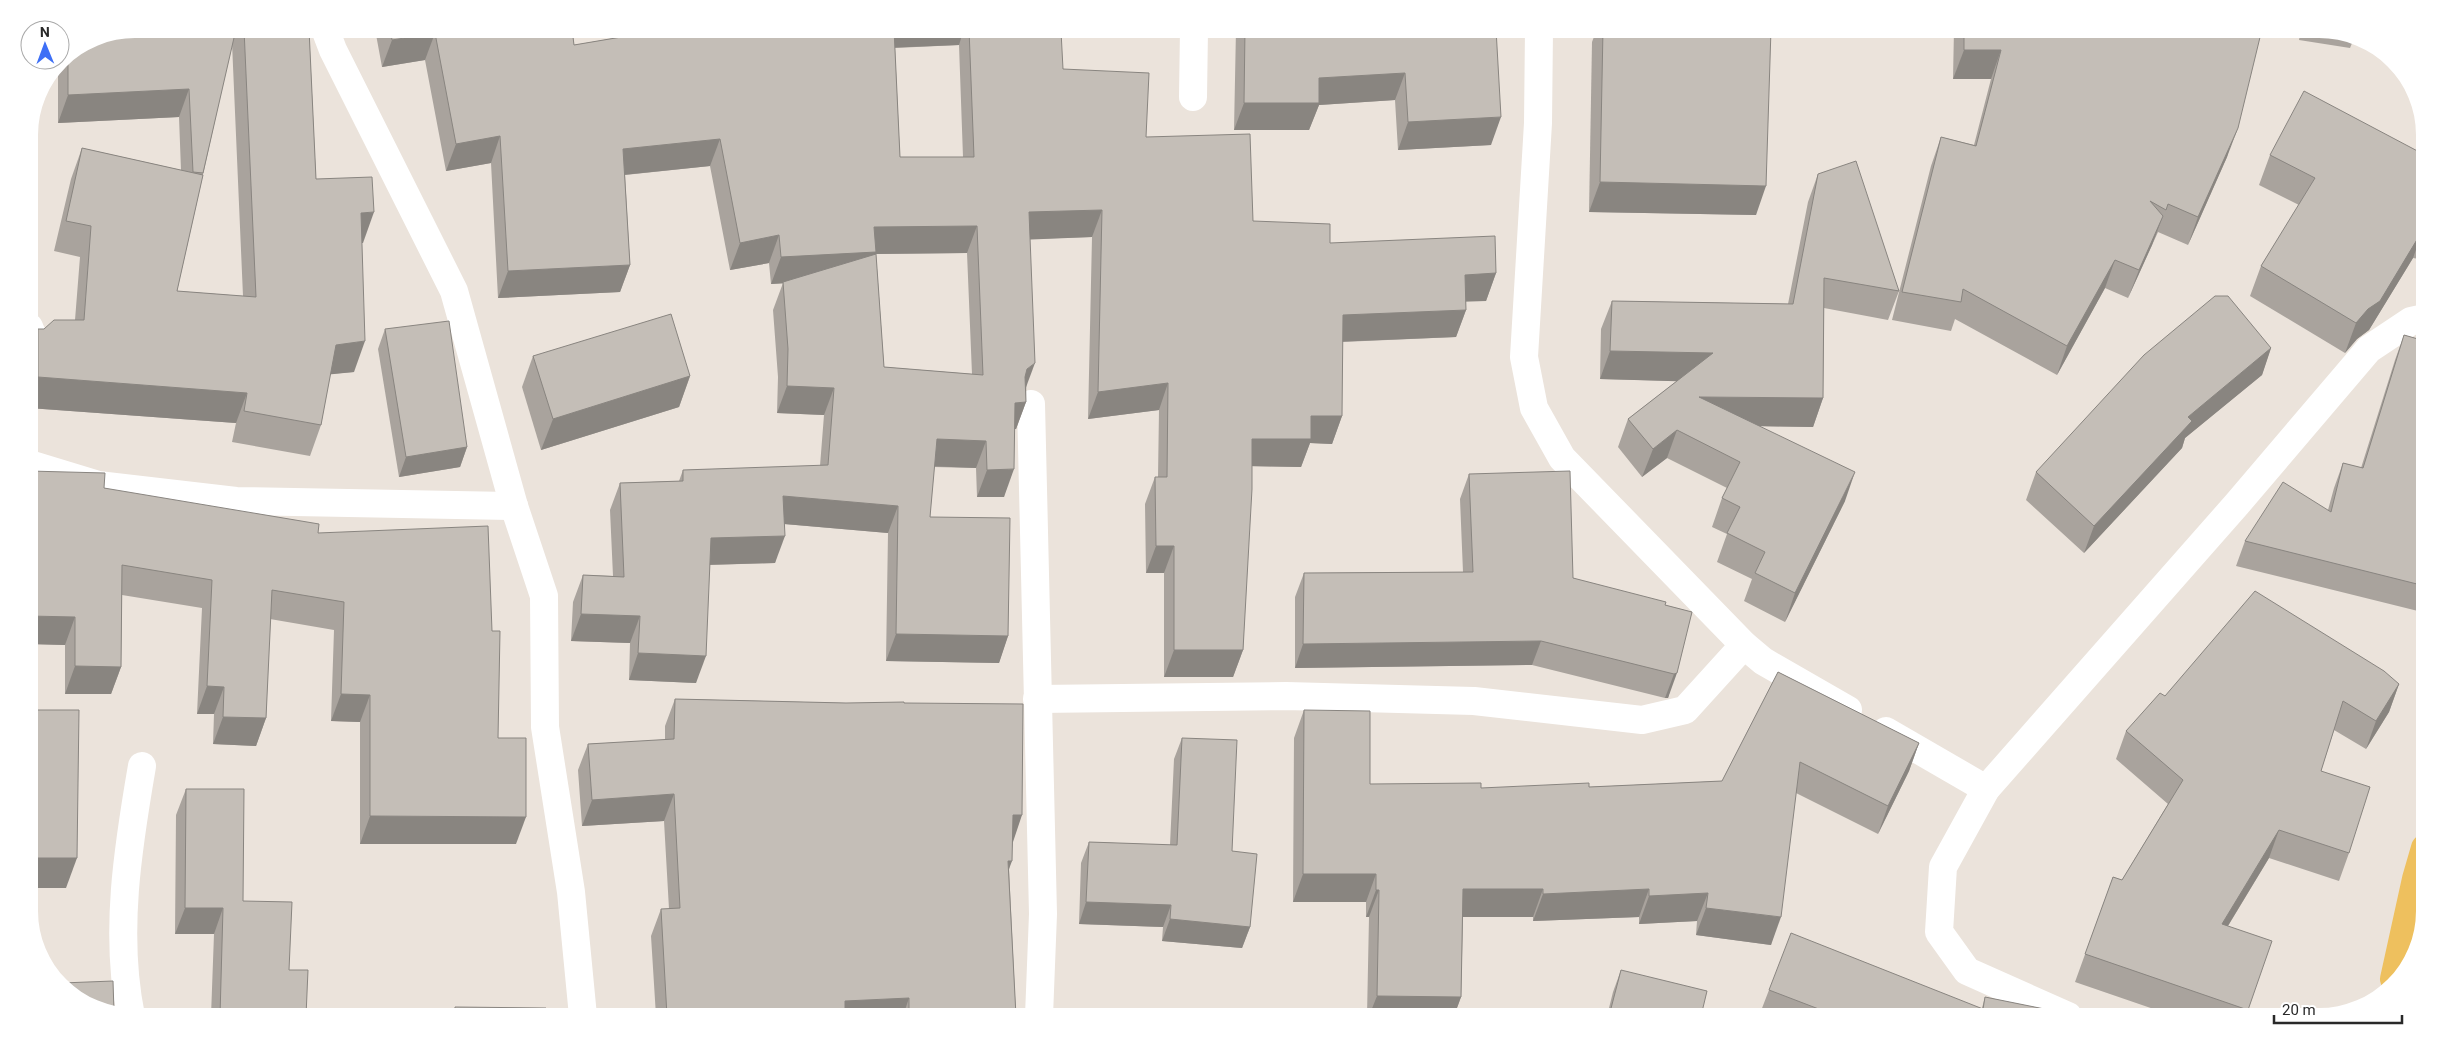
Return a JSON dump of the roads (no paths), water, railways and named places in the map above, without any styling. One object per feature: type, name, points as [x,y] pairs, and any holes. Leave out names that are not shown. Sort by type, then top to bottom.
[{"type":"main road","points":[[2396,969],[2416,894]]},
{"type":"street","points":[[328,37],[332,50],[454,291],[514,506],[544,596],[545,728],[572,892],[582,1008]]},
{"type":"street","points":[[1193,97],[1194,37]]},
{"type":"street","points":[[1539,37],[1538,123],[1524,357],[1534,408],[1562,458],[1744,646],[1764,661],[1986,789]]},
{"type":"street","points":[[2050,1008],[1967,971],[1939,932],[1943,867],[1986,789],[2231,511],[2369,349],[2411,321],[2416,320]]},
{"type":"street","points":[[1031,404],[1043,914],[1039,1008]]},
{"type":"street","points":[[38,467],[98,485],[236,501],[514,506]]},
{"type":"street","points":[[1037,698],[1286,696],[1474,701],[1642,720],[1685,710],[1744,646]]},
{"type":"street","points":[[129,1007],[124,981],[126,856],[142,766]]}]
